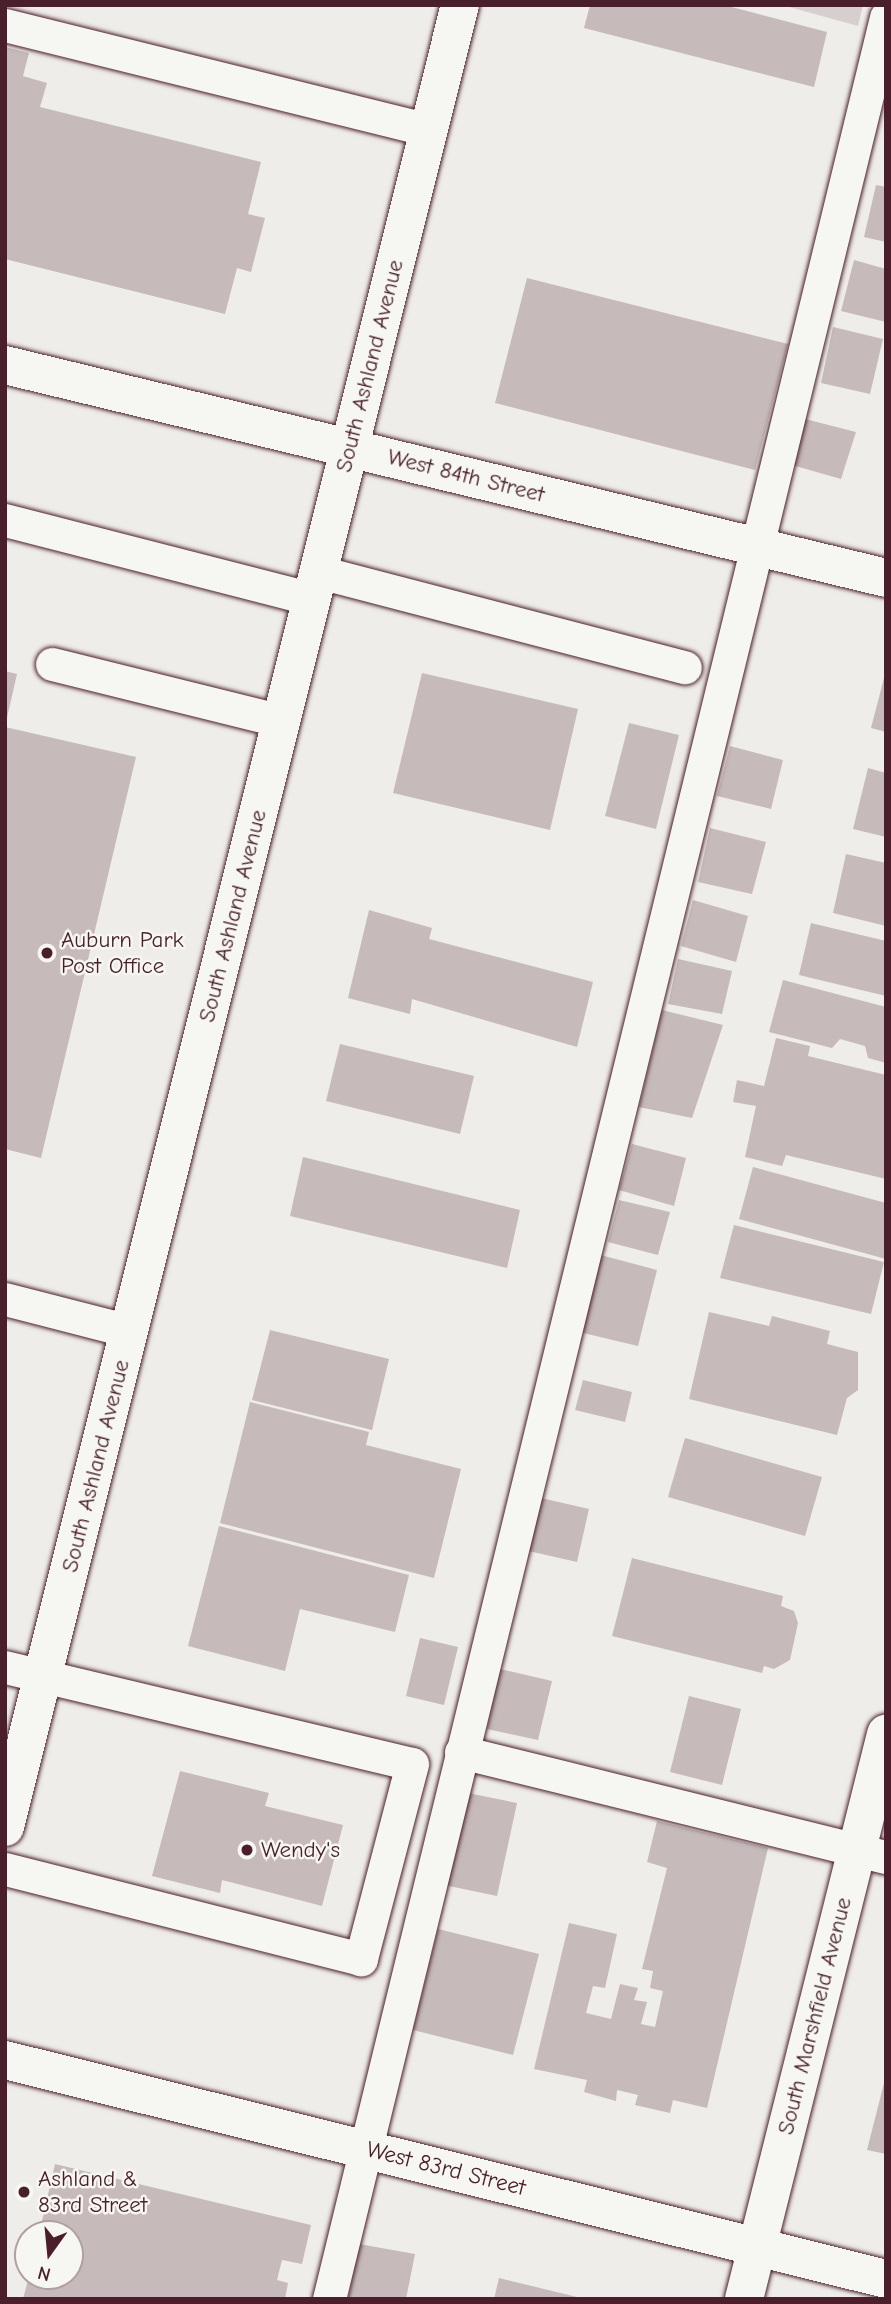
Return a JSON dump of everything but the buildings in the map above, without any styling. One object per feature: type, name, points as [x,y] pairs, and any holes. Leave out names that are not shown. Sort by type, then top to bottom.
[{"type":"street","name":"South Ashland Avenue","points":[[5,1827],[316,586],[457,6]]},
{"type":"street","name":"West 84th Street","points":[[5,365],[886,578]]},
{"type":"street","name":"South Marshfield Avenue","points":[[744,2299],[871,1854],[886,1734]]},
{"type":"street","name":"West 83rd Street","points":[[5,2060],[886,2278]]},
{"type":"lane","points":[[329,2299],[886,17]]},
{"type":"lane","points":[[5,26],[429,130]]},
{"type":"lane","points":[[5,520],[685,667]]},
{"type":"lane","points":[[52,664],[282,721]]},
{"type":"lane","points":[[5,1299],[130,1331]]},
{"type":"lane","points":[[5,1667],[412,1764],[360,1959],[5,1869]]},
{"type":"lane","points":[[461,1752],[871,1854]]},
{"type":"shaded area","points":[[782,5],[863,5],[858,26]]},
{"type":"place","name":"Auburn Park Post Office","points":[[47,953]]},
{"type":"place","name":"Wendy's","points":[[247,1850]]},
{"type":"place","name":"Ashland & 83rd Street","points":[[24,2192]]}]
